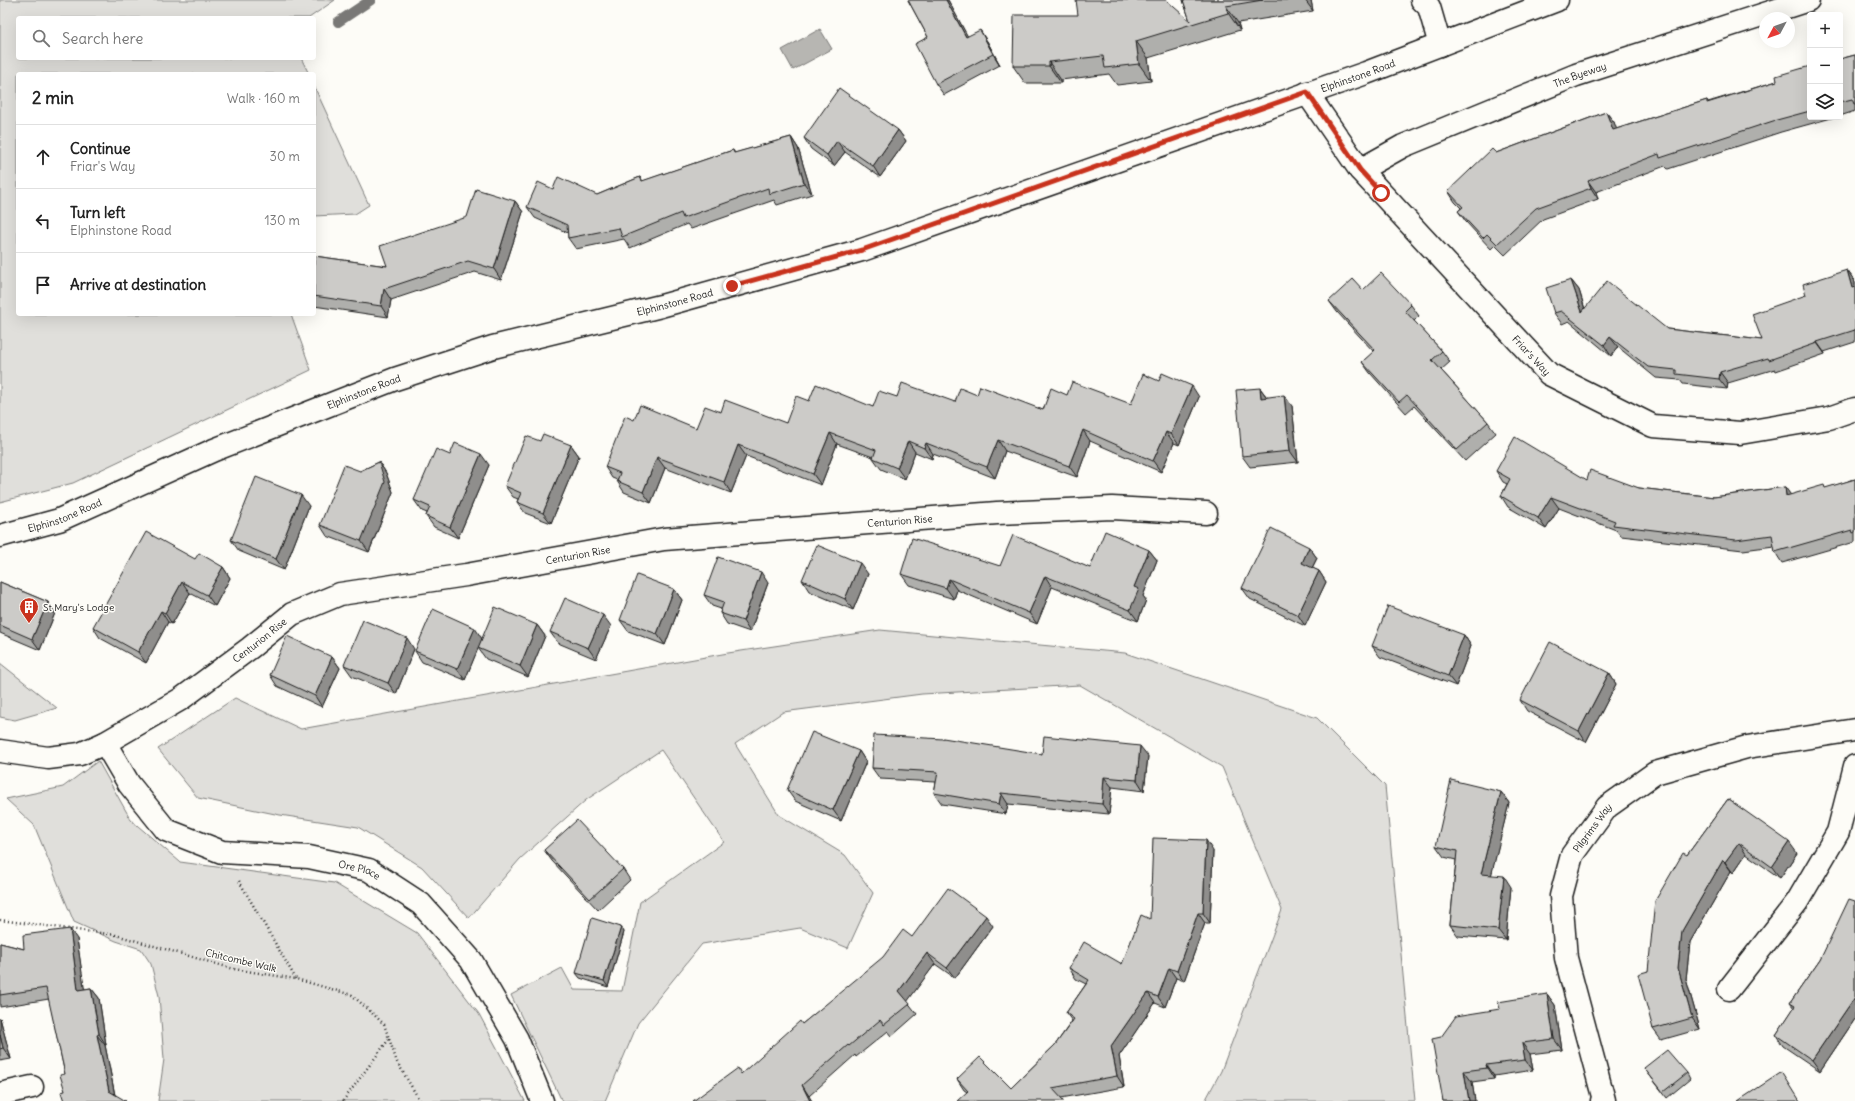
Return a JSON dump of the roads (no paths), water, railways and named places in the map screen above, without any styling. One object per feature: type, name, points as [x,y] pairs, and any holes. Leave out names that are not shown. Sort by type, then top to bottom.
[{"type":"street","points":[[1422,0],[1429,7],[1440,45]]},
{"type":"street","name":"Elphinstone Road","points":[[0,536],[59,520],[214,450],[395,379],[493,347],[660,306],[862,250],[1440,45],[1557,0]]},
{"type":"street","name":"The Byeway","points":[[1360,170],[1403,146],[1576,75],[1808,0]]},
{"type":"street","name":"Friar's Way","points":[[1307,92],[1360,170],[1549,374],[1653,426],[1740,433],[1829,418],[1855,409]]},
{"type":"street","name":"Centurion Rise","points":[[0,751],[48,758],[80,754],[105,743],[181,698],[250,648],[292,614],[340,594],[466,575],[664,539],[997,513],[1112,508],[1206,513]]},
{"type":"street","name":"Pilgrims Way","points":[[1602,1101],[1604,1100],[1566,958],[1561,896],[1572,855],[1607,807],[1655,773],[1746,747],[1855,730]]},
{"type":"street","name":"Ore Place","points":[[105,743],[129,784],[166,830],[222,852],[309,857],[369,870],[421,904],[471,960],[517,1039],[542,1101]]},
{"type":"street","points":[[1729,989],[1797,902],[1838,832],[1855,766]]},
{"type":"street","points":[[0,1094],[32,1087]]},
{"type":"waterway","points":[[338,22],[371,0]]},
{"type":"place","name":"St Mary's Lodge","points":[[29,624]]}]
